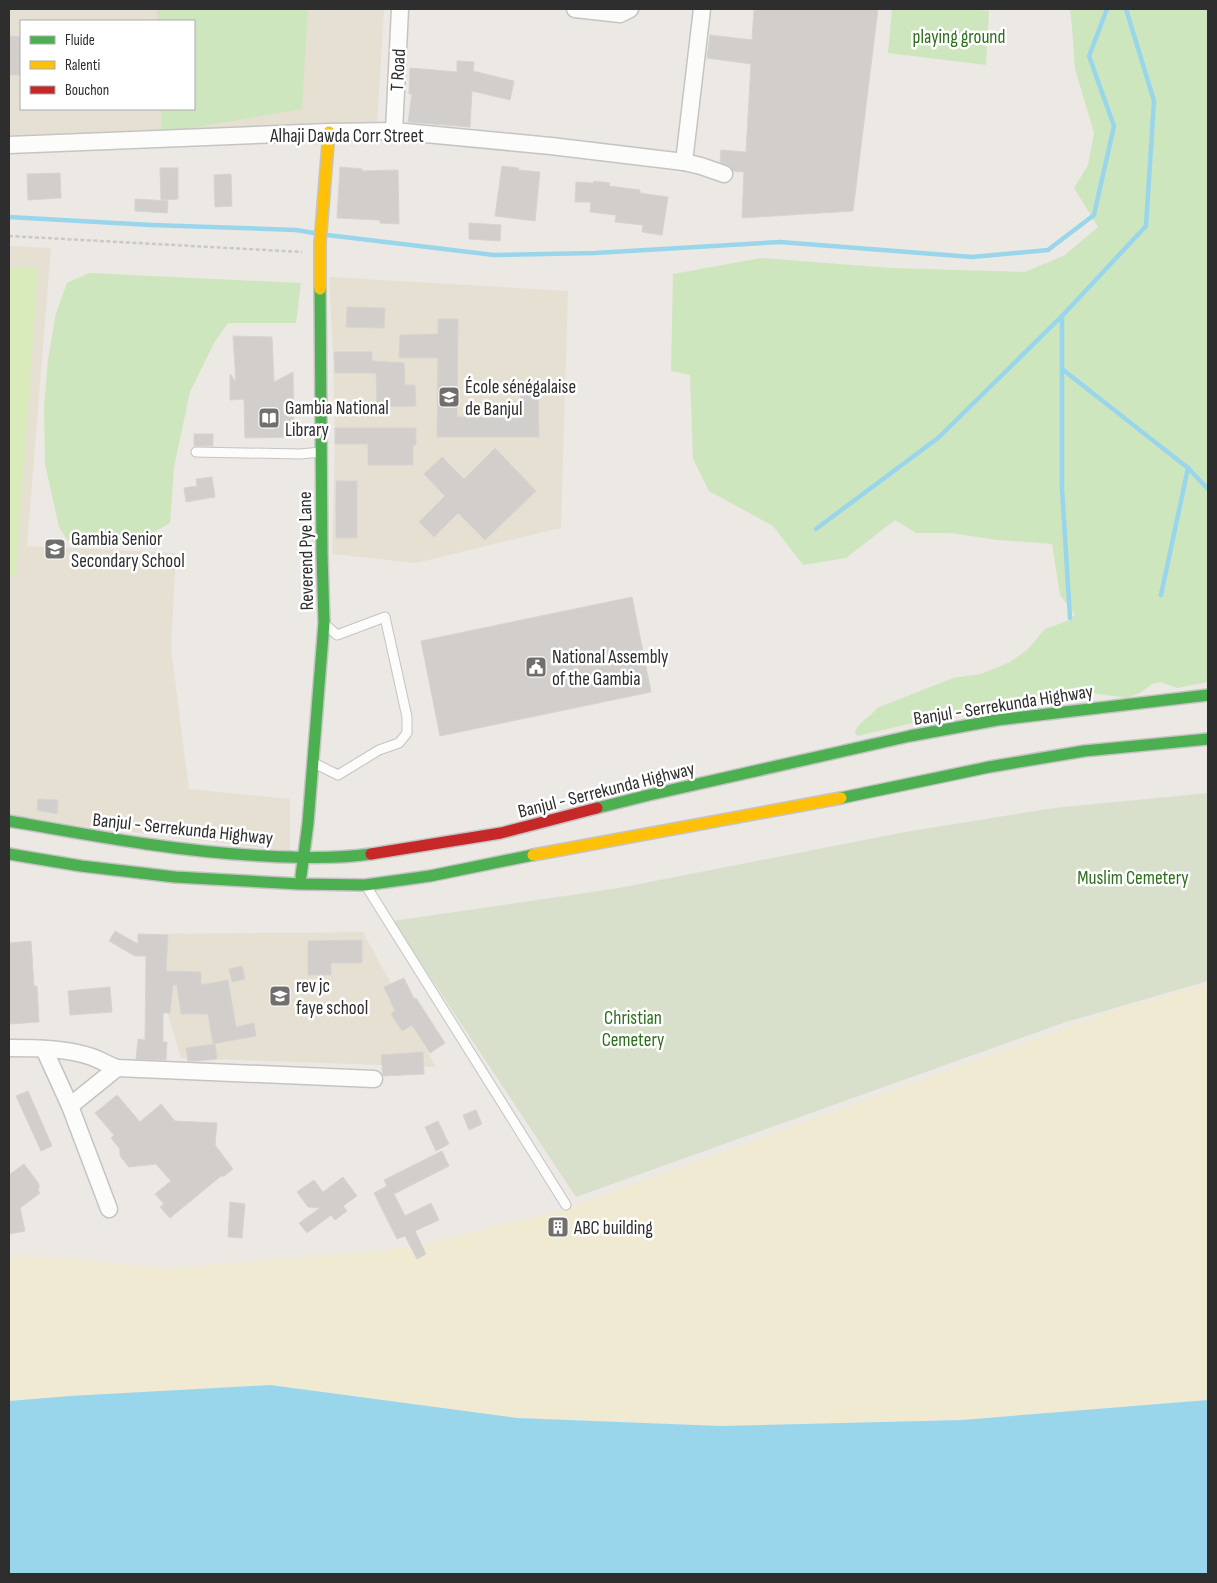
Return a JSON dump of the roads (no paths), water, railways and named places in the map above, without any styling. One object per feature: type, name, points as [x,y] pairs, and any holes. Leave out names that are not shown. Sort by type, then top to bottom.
[{"type":"main road","name":"Reverend Pye Lane","points":[[300,884],[308,823],[324,623],[320,248],[329,132]]},
{"type":"main road","name":"Banjul - Serrekunda Highway","points":[[9,821],[86,835],[220,854],[304,858],[356,856],[501,834],[651,800],[910,736],[997,720],[1208,695]]},
{"type":"main road","points":[[9,854],[81,866],[175,877],[300,884],[365,885],[430,876],[661,828],[989,767],[1084,751],[1208,740]]},
{"type":"street","name":"T Road","points":[[394,132],[400,9]]},
{"type":"street","points":[[575,9],[620,14],[630,9]]},
{"type":"street","points":[[684,162],[702,9]]},
{"type":"street","name":"Alhaji Dawda Corr Street","points":[[9,145],[329,132],[394,132],[551,146],[684,162],[724,174]]},
{"type":"street","points":[[9,1048],[44,1049],[91,1056],[117,1068],[374,1079]]},
{"type":"street","points":[[44,1049],[70,1106],[109,1209]]},
{"type":"street","points":[[70,1106],[117,1068]]},
{"type":"lane","points":[[196,452],[300,454],[322,452]]},
{"type":"lane","points":[[312,762],[338,775],[378,750],[399,743],[407,733],[407,717],[386,617],[337,635],[324,623]]},
{"type":"lane","points":[[365,885],[566,1204]]},
{"type":"water","points":[[270,1385],[517,1418],[721,1426],[962,1420],[1208,1400],[1208,1574],[9,1574],[9,1401]]},
{"type":"waterway","points":[[327,235],[494,255],[595,253],[780,242],[972,257],[1048,250],[1094,215],[1114,126],[1089,56],[1107,9]]},
{"type":"waterway","points":[[816,529],[938,438],[1062,316],[1146,226],[1154,101],[1126,9]]},
{"type":"waterway","points":[[9,217],[151,225],[296,230],[314,233]]},
{"type":"waterway","points":[[1062,316],[1062,488],[1070,618]]},
{"type":"waterway","points":[[1062,369],[1188,468],[1208,489]]},
{"type":"waterway","points":[[1161,595],[1188,468]]},
{"type":"place","name":"École sénégalaise de Banjul","points":[[449,397]]},
{"type":"place","name":"Gambia National Library","points":[[269,418]]},
{"type":"place","name":"Gambia Senior Secondary School","points":[[55,549]]},
{"type":"place","name":"National Assembly of the Gambia","points":[[536,667]]},
{"type":"place","name":"rev jc faye school","points":[[280,996]]},
{"type":"place","name":"ABC building","points":[[558,1227]]},
{"type":"park label","name":"playing ground","points":[[959,36]]},
{"type":"park label","name":"Muslim Cemetery","points":[[1133,877]]},
{"type":"park label","name":"Christian Cemetery","points":[[633,1028]]}]
